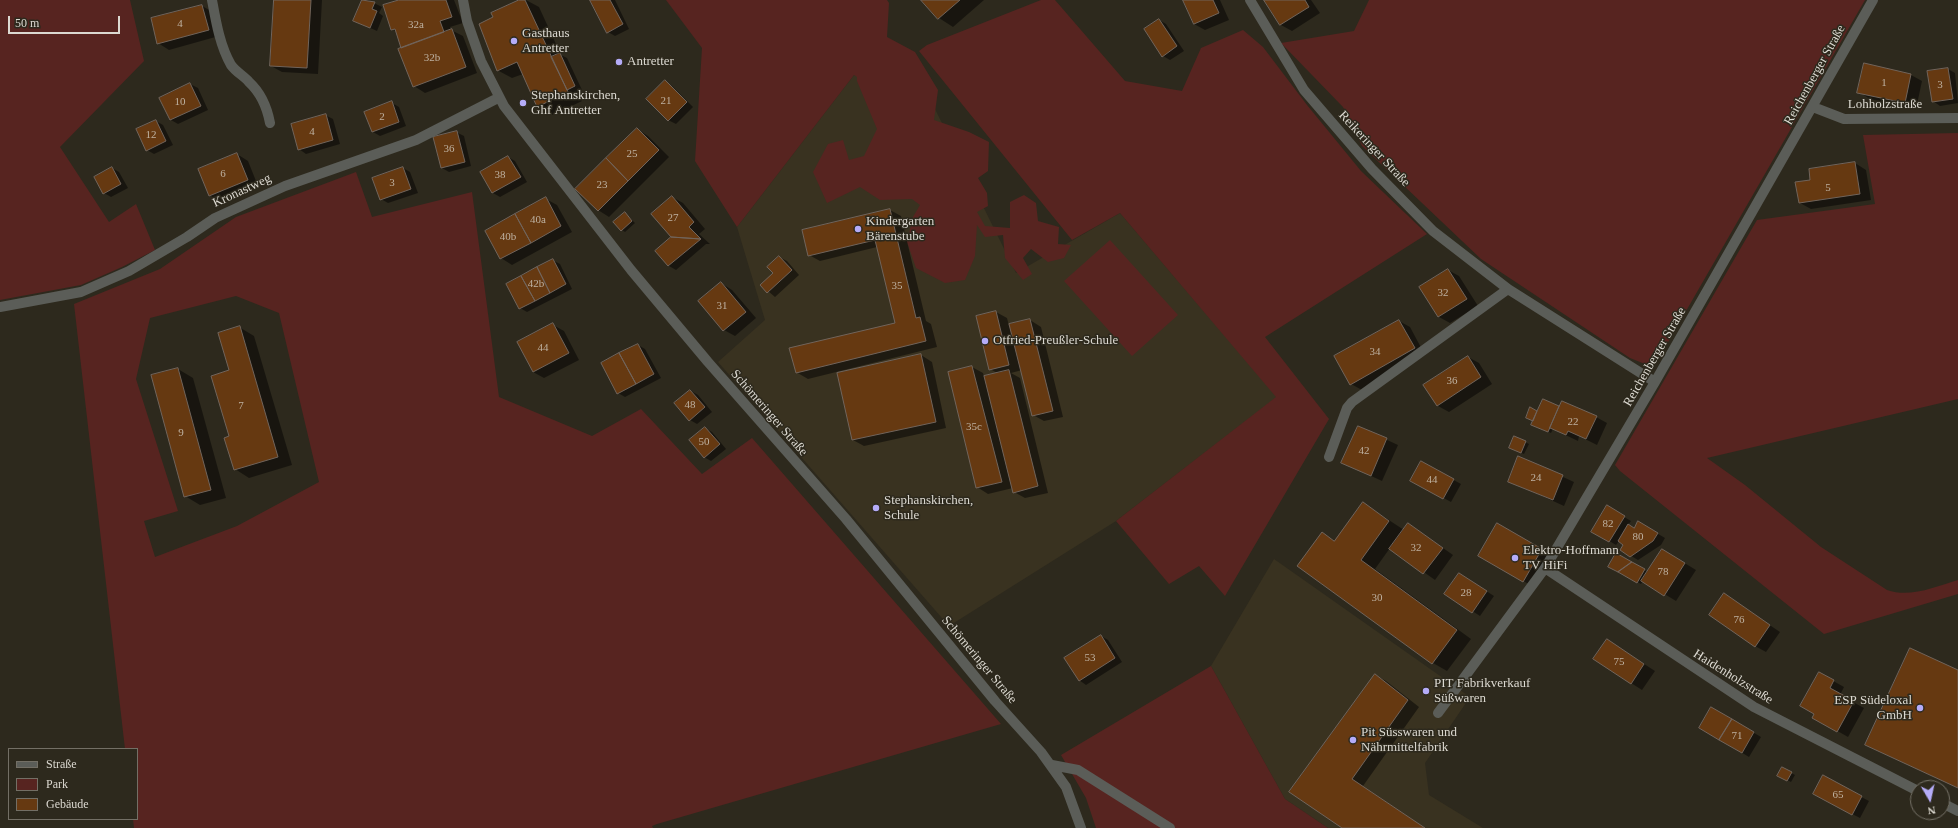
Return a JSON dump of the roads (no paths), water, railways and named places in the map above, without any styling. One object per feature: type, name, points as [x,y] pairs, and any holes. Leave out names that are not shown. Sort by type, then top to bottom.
[{"type":"street","points":[[212,0],[219,36],[232,65],[260,95],[268,109],[270,123]]},
{"type":"street","name":"Schömeringer Straße","points":[[463,0],[467,21],[478,55],[498,98],[630,270],[728,385],[846,519],[995,701],[1052,765],[1066,787],[1081,828]]},
{"type":"street","name":"Reikeringer Straße","points":[[1250,0],[1304,90],[1342,136],[1433,231],[1508,289],[1655,382]]},
{"type":"street","name":"Reichenberger Straße","points":[[1438,712],[1545,568],[1655,382],[1873,0]]},
{"type":"street","name":"Kronastweg","points":[[0,307],[81,292],[129,270],[229,211],[284,186],[416,140],[498,98]]},
{"type":"street","name":"Lohholzstraße","points":[[1813,107],[1844,119],[1958,118]]},
{"type":"street","points":[[1329,457],[1347,408],[1352,402],[1508,289]]},
{"type":"street","name":"Haidenholzstraße","points":[[1545,568],[1754,707],[1910,786]]},
{"type":"street","points":[[1052,765],[1078,770],[1170,828]]},
{"type":"place","name":"Gasthaus Antretter","points":[[514,41]]},
{"type":"place","name":"Antretter","points":[[619,62]]},
{"type":"place","name":"Stephanskirchen, Ghf Antretter","points":[[523,103]]},
{"type":"place","name":"Kindergarten Bärenstube","points":[[858,229]]},
{"type":"place","name":"Otfried-Preußler-Schule","points":[[985,341]]},
{"type":"place","name":"Stephanskirchen, Schule","points":[[876,508]]},
{"type":"place","name":"Elektro-Hoffmann TV HiFi","points":[[1515,558]]},
{"type":"place","name":"PIT Fabrikverkauf Süßwaren","points":[[1426,691]]},
{"type":"place","name":"ESP Südeloxal GmbH","points":[[1920,708]]},
{"type":"place","name":"Pit Süsswaren und Nährmittelfabrik","points":[[1353,740]]}]
